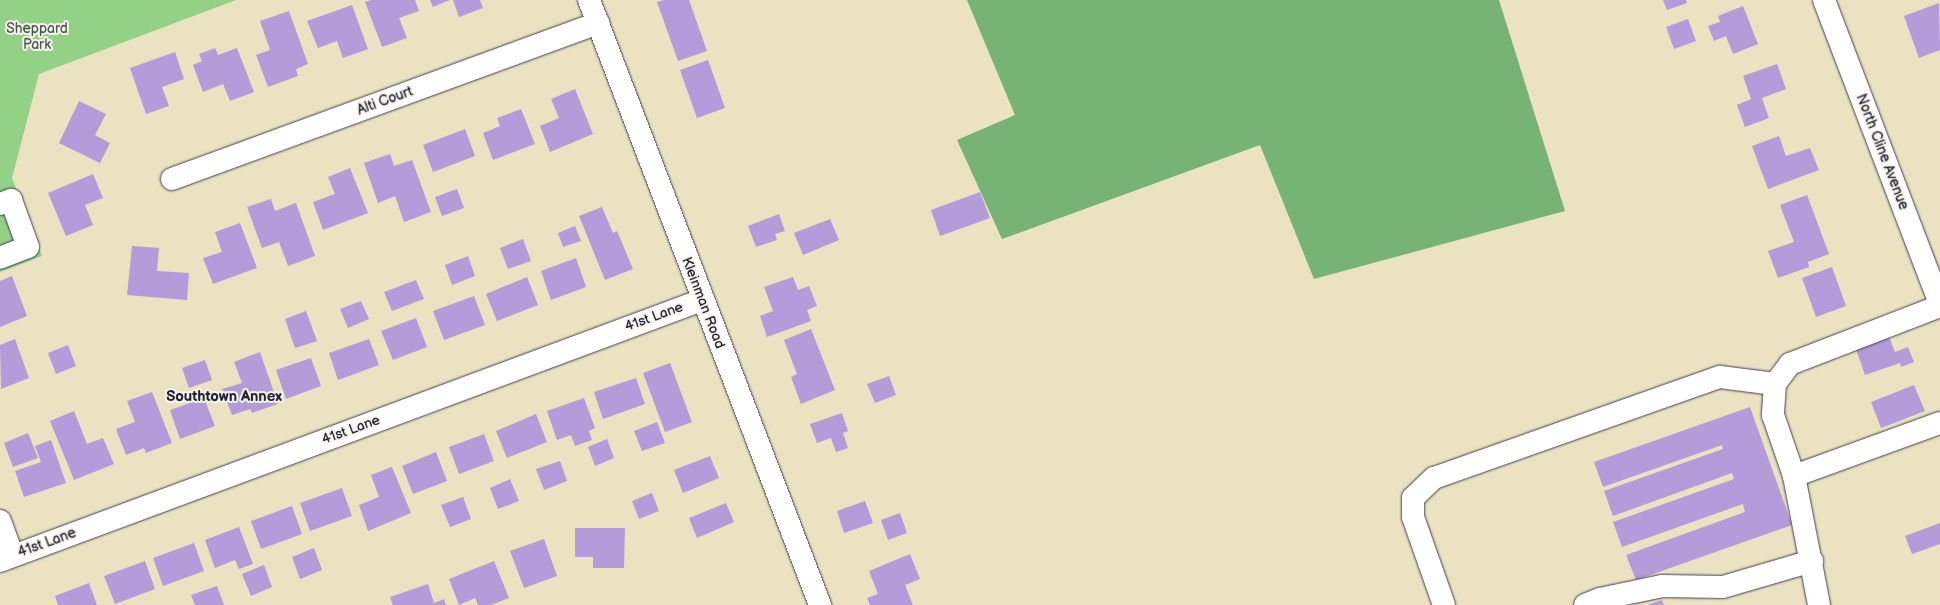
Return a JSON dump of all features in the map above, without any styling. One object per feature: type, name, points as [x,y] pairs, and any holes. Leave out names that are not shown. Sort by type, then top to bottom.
[{"type":"street","name":"Kleinman Road","points":[[589,0],[702,300],[820,605]]},
{"type":"street","name":"North Cline Avenue","points":[[1824,0],[1940,305]]},
{"type":"street","name":"Alti Court","points":[[172,179],[598,23]]},
{"type":"street","points":[[0,204],[11,200],[28,247],[0,258]]},
{"type":"street","name":"41st Lane","points":[[7,558],[702,300]]},
{"type":"street","points":[[1819,605],[1812,561],[1794,476],[1773,415],[1775,384],[1790,364],[1940,305]]},
{"type":"street","points":[[1444,605],[1413,517],[1413,498],[1434,478],[1720,377],[1775,384]]},
{"type":"street","points":[[1794,476],[1940,423]]},
{"type":"street","points":[[0,521],[7,558]]},
{"type":"street","points":[[1585,605],[1600,598],[1662,586],[1723,587],[1812,561]]},
{"type":"green space","name":"Sheppard Park","points":[[0,0],[236,0],[39,74],[12,178],[42,256],[0,272]]},
{"type":"green space","points":[[967,0],[1499,0],[1565,211],[1314,279],[1260,145],[1002,239],[957,140],[1015,115]]},
{"type":"building","points":[[371,0],[415,0],[419,11],[399,18],[407,38],[382,47],[365,2]]},
{"type":"building","points":[[430,0],[450,0],[433,7]]},
{"type":"building","points":[[453,0],[480,0],[483,8],[459,17]]},
{"type":"building","points":[[664,0],[689,0],[707,51],[678,61],[657,2]]},
{"type":"building","points":[[1663,0],[1686,0],[1687,3],[1667,10]]},
{"type":"building","points":[[1939,3],[1940,50],[1919,58],[1904,16]]},
{"type":"building","points":[[352,5],[368,49],[343,58],[337,41],[318,48],[307,21]]},
{"type":"building","points":[[1743,6],[1758,44],[1733,54],[1726,36],[1714,41],[1708,26],[1720,22],[1718,16]]},
{"type":"building","points":[[289,11],[308,64],[296,69],[298,76],[268,87],[256,55],[270,50],[260,21]]},
{"type":"building","points":[[1688,19],[1696,41],[1674,49],[1666,27]]},
{"type":"building","points":[[215,48],[218,55],[237,48],[254,92],[230,101],[223,84],[203,92],[193,65],[202,61],[199,54]]},
{"type":"building","points":[[175,52],[184,79],[162,87],[169,106],[146,114],[130,68]]},
{"type":"building","points":[[708,60],[725,108],[697,118],[680,70]]},
{"type":"building","points":[[1777,64],[1786,89],[1762,98],[1769,118],[1745,127],[1737,105],[1751,99],[1743,76]]},
{"type":"building","points":[[575,89],[593,134],[550,152],[540,126],[559,118],[551,99]]},
{"type":"building","points":[[79,101],[106,114],[95,135],[110,143],[100,163],[59,143]]},
{"type":"building","points":[[521,109],[535,144],[493,160],[483,133],[500,126],[497,118]]},
{"type":"building","points":[[465,129],[475,156],[433,172],[423,145]]},
{"type":"building","points":[[1779,136],[1786,156],[1810,148],[1819,170],[1768,189],[1752,146]]},
{"type":"building","points":[[390,154],[394,166],[412,160],[431,212],[404,222],[395,196],[378,203],[364,163]]},
{"type":"building","points":[[350,168],[368,213],[323,230],[313,202],[335,194],[328,177]]},
{"type":"building","points":[[93,174],[103,198],[85,205],[93,225],[66,236],[48,193]]},
{"type":"building","points":[[457,189],[464,208],[442,216],[435,197]]},
{"type":"building","points":[[980,192],[990,218],[940,236],[931,210]]},
{"type":"building","points":[[1807,195],[1829,254],[1808,262],[1809,267],[1778,278],[1768,251],[1794,242],[1780,205]]},
{"type":"building","points":[[271,199],[275,211],[296,203],[315,256],[288,266],[279,242],[262,248],[247,207]]},
{"type":"building","points":[[602,207],[613,233],[617,231],[633,269],[605,280],[579,216]]},
{"type":"building","points":[[779,214],[785,231],[775,234],[777,240],[756,247],[748,226]]},
{"type":"building","points":[[830,219],[839,240],[803,255],[794,233]]},
{"type":"building","points":[[240,223],[257,268],[213,284],[203,258],[222,252],[215,232]]},
{"type":"building","points":[[575,226],[581,241],[563,247],[558,233]]},
{"type":"building","points":[[523,239],[531,261],[508,269],[500,248]]},
{"type":"building","points":[[132,246],[159,248],[157,271],[189,273],[187,300],[127,295]]},
{"type":"building","points":[[468,256],[475,276],[452,285],[445,265]]},
{"type":"building","points":[[576,258],[586,287],[551,300],[541,271]]},
{"type":"building","points":[[1832,267],[1846,306],[1816,317],[1802,278]]},
{"type":"building","points":[[12,276],[27,316],[0,327],[0,281]]},
{"type":"building","points":[[527,277],[538,305],[497,321],[486,294]]},
{"type":"building","points":[[793,277],[798,290],[809,286],[817,306],[807,310],[811,321],[767,337],[760,316],[773,311],[764,287]]},
{"type":"building","points":[[416,280],[424,299],[392,311],[384,292]]},
{"type":"building","points":[[474,296],[485,325],[444,340],[433,311]]},
{"type":"building","points":[[361,301],[369,319],[348,328],[340,309]]},
{"type":"building","points":[[306,311],[317,341],[295,348],[285,319]]},
{"type":"building","points":[[416,318],[427,347],[393,360],[381,331]]},
{"type":"building","points":[[811,329],[835,390],[801,404],[791,377],[797,374],[784,340]]},
{"type":"building","points":[[1889,337],[1895,352],[1908,347],[1914,362],[1901,367],[1900,363],[1865,375],[1856,349]]},
{"type":"building","points":[[15,339],[29,378],[1,389],[0,345]]},
{"type":"building","points":[[369,339],[379,365],[338,380],[329,353]]},
{"type":"building","points":[[68,345],[76,366],[56,374],[48,353]]},
{"type":"building","points":[[260,352],[278,404],[252,413],[250,409],[232,415],[222,389],[242,383],[234,362]]},
{"type":"building","points":[[311,358],[321,386],[286,399],[276,370]]},
{"type":"building","points":[[205,360],[212,380],[189,388],[182,368]]},
{"type":"building","points":[[670,363],[692,422],[665,432],[643,373]]},
{"type":"building","points":[[889,376],[896,395],[875,403],[867,384]]},
{"type":"building","points":[[636,378],[645,404],[603,419],[594,392]]},
{"type":"building","points":[[1914,385],[1925,411],[1881,428],[1871,402]]},
{"type":"building","points":[[152,392],[172,443],[146,453],[144,448],[126,455],[116,429],[135,422],[127,401]]},
{"type":"building","points":[[204,398],[215,426],[180,439],[170,410]]},
{"type":"building","points":[[584,398],[595,428],[589,431],[592,440],[575,446],[571,435],[557,440],[547,411]]},
{"type":"building","points":[[1750,407],[1792,525],[1636,580],[1626,555],[1745,512],[1743,504],[1622,547],[1613,522],[1734,479],[1732,473],[1613,516],[1604,491],[1723,449],[1722,445],[1603,487],[1594,462]]},
{"type":"building","points":[[74,411],[87,444],[103,438],[114,464],[74,480],[50,421]]},
{"type":"building","points":[[842,413],[848,431],[843,433],[848,448],[836,452],[831,438],[817,443],[810,424]]},
{"type":"building","points":[[536,414],[547,442],[507,458],[496,431]]},
{"type":"building","points":[[657,422],[665,443],[642,451],[634,431]]},
{"type":"building","points":[[28,433],[38,458],[13,467],[4,443]]},
{"type":"building","points":[[484,434],[494,461],[459,474],[449,447]]},
{"type":"building","points":[[607,439],[614,458],[595,466],[588,447]]},
{"type":"building","points":[[51,440],[66,483],[24,497],[15,471],[41,462],[35,446]]},
{"type":"building","points":[[436,452],[447,481],[413,494],[402,466]]},
{"type":"building","points":[[710,456],[719,478],[683,493],[674,470]]},
{"type":"building","points":[[560,461],[567,481],[544,490],[536,469]]},
{"type":"building","points":[[392,467],[411,513],[368,531],[359,505],[379,497],[371,475]]},
{"type":"building","points":[[510,479],[519,501],[498,509],[490,488]]},
{"type":"building","points":[[342,488],[352,516],[310,531],[300,503]]},
{"type":"building","points":[[652,493],[659,511],[639,519],[632,501]]},
{"type":"building","points":[[463,497],[471,519],[450,527],[441,505]]},
{"type":"building","points":[[865,501],[873,523],[844,533],[837,511]]},
{"type":"building","points":[[726,503],[734,522],[697,538],[689,518]]},
{"type":"building","points":[[292,506],[302,534],[261,549],[251,521]]},
{"type":"building","points":[[900,513],[907,533],[888,540],[881,520]]},
{"type":"building","points":[[1940,523],[1940,544],[1912,554],[1905,536]]},
{"type":"building","points":[[239,527],[253,564],[239,569],[235,560],[215,568],[205,540]]},
{"type":"building","points":[[575,528],[625,528],[624,568],[593,568],[593,557],[575,557]]},
{"type":"building","points":[[544,539],[557,576],[524,588],[510,551]]},
{"type":"building","points":[[194,543],[204,571],[163,586],[153,558]]},
{"type":"building","points":[[314,548],[322,570],[300,579],[292,557]]},
{"type":"building","points":[[910,554],[920,579],[905,585],[913,605],[870,605],[867,598],[878,594],[869,571]]},
{"type":"building","points":[[145,561],[155,589],[115,604],[104,576]]},
{"type":"building","points":[[494,561],[509,598],[491,605],[478,605],[475,598],[459,605],[449,579]]},
{"type":"building","points":[[264,565],[272,587],[251,596],[242,574]]},
{"type":"building","points":[[89,583],[97,605],[58,605],[55,596]]},
{"type":"building","points":[[428,584],[434,603],[444,599],[446,605],[393,605],[390,597]]},
{"type":"building","points":[[217,586],[224,605],[195,605],[191,595]]},
{"type":"building","points":[[1662,600],[1664,605],[1647,605]]},
{"type":"district","name":"Southtown Annex","points":[[224,397]]}]
